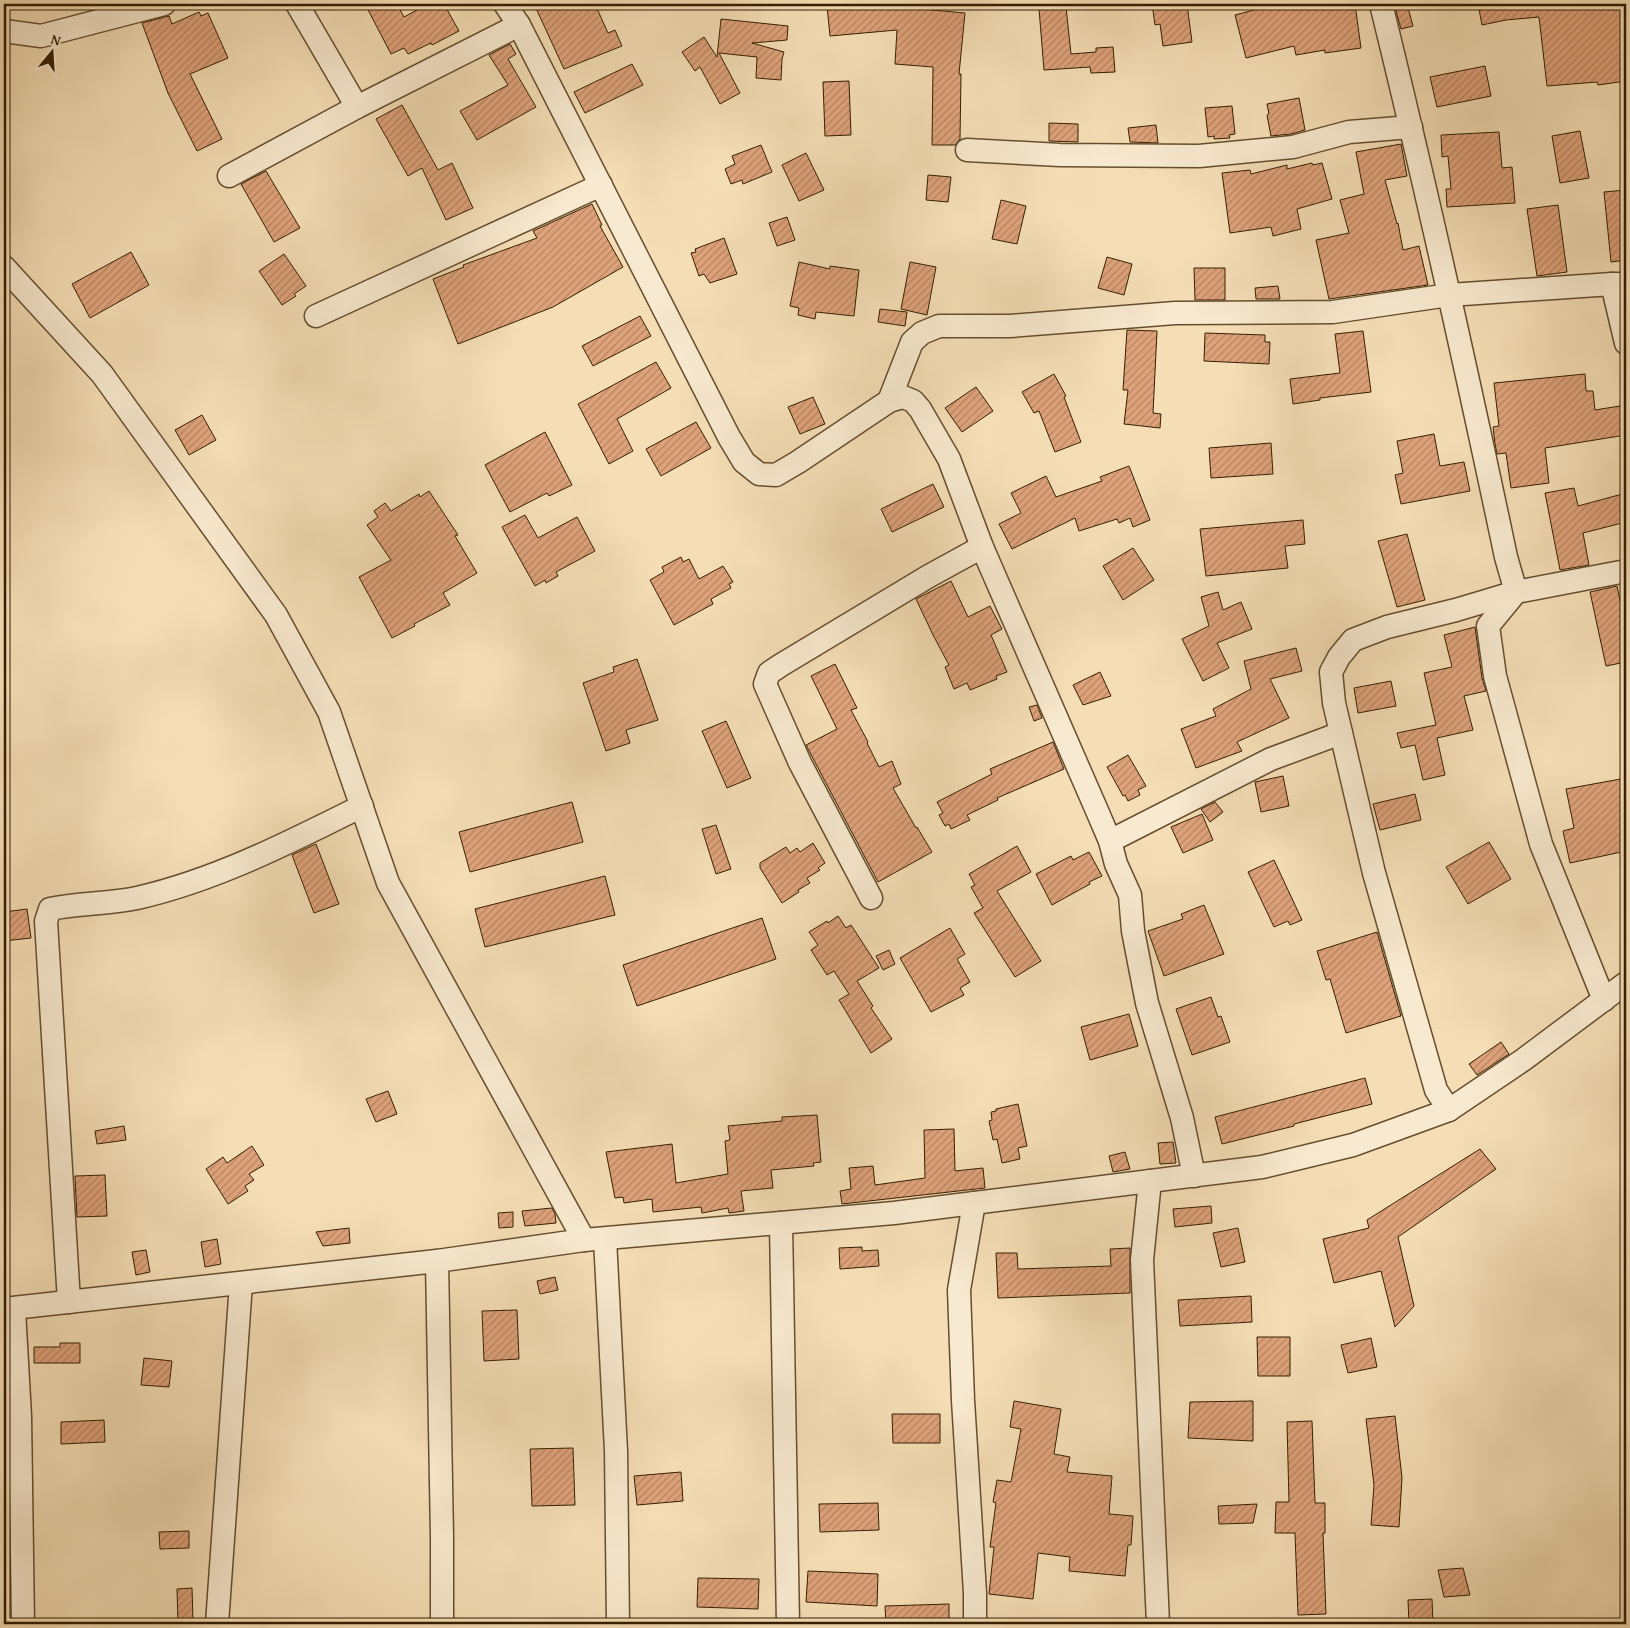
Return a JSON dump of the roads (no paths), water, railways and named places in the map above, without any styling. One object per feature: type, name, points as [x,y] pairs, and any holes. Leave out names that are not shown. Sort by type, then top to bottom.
[{"type":"street","points":[[4,31],[41,36],[164,4]]},
{"type":"street","points":[[297,4],[357,107]]},
{"type":"street","points":[[505,4],[518,25],[729,437],[744,462],[759,474],[776,475],[889,401],[903,397],[913,401],[920,409],[949,459],[982,547],[1110,841],[1116,864],[1130,895],[1133,931],[1147,1003],[1182,1118],[1194,1176]]},
{"type":"street","points":[[1381,4],[1449,295],[1506,557],[1516,592]]},
{"type":"street","points":[[229,176],[357,107],[518,25]]},
{"type":"street","points":[[966,150],[1060,155],[1200,156],[1293,147],[1349,132],[1411,127]]},
{"type":"street","points":[[316,316],[601,185]]},
{"type":"street","points":[[4,267],[102,374],[276,615],[329,712],[388,882],[594,1240],[616,1451],[618,1624]]},
{"type":"street","points":[[889,401],[912,342],[922,333],[939,326],[1010,326],[1175,313],[1333,312],[1449,295],[1619,284],[1626,343]]},
{"type":"street","points":[[871,898],[800,763],[765,684],[769,673],[781,665],[982,547]]},
{"type":"street","points":[[1449,1110],[1436,1090],[1374,873],[1334,703],[1331,672],[1339,657],[1353,640],[1386,627],[1456,610],[1516,592],[1626,571]]},
{"type":"street","points":[[1516,592],[1488,626],[1495,676],[1542,844],[1604,1000]]},
{"type":"street","points":[[1110,841],[1271,760],[1341,734]]},
{"type":"street","points":[[69,1302],[46,921],[50,909],[69,905],[136,898],[181,886],[298,838],[362,806]]},
{"type":"street","points":[[23,1624],[20,1416],[9,1309],[437,1262],[594,1240],[894,1213],[1262,1167],[1352,1145],[1449,1110],[1523,1060],[1626,983]]},
{"type":"street","points":[[1150,1181],[1142,1260],[1158,1624]]},
{"type":"street","points":[[974,1203],[959,1290],[975,1592],[975,1624]]},
{"type":"street","points":[[781,1223],[788,1624]]},
{"type":"street","points":[[437,1262],[442,1624]]},
{"type":"street","points":[[217,1624],[241,1283]]}]
